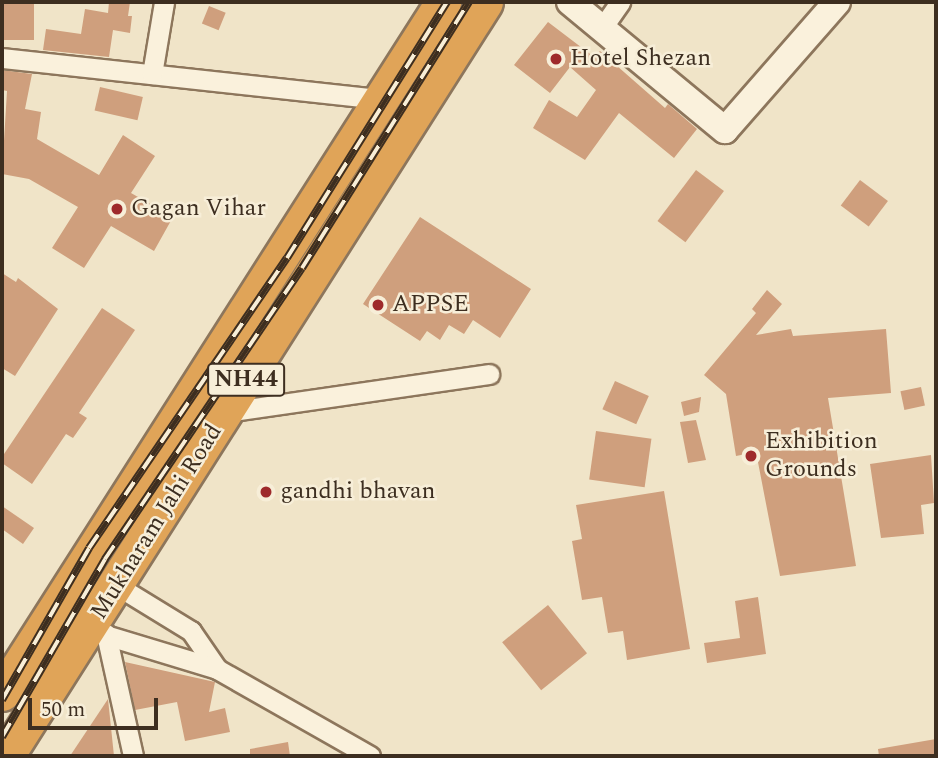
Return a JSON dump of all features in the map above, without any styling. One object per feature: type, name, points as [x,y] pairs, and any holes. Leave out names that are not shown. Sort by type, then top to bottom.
[{"type":"highway","name":"Mukharam Jahi Road","points":[[2,693],[264,277],[443,2]]},
{"type":"highway","name":"Mukharam Jahi Road","points":[[6,756],[97,632],[116,584],[485,2]]},
{"type":"highway","points":[[264,277],[298,298]]},
{"type":"street","points":[[152,74],[164,2]]},
{"type":"street","points":[[570,2],[725,130],[837,2]]},
{"type":"street","points":[[602,28],[620,2]]},
{"type":"street","points":[[2,58],[378,99]]},
{"type":"street","points":[[226,412],[489,374]]},
{"type":"street","points":[[116,584],[191,631],[217,670]]},
{"type":"street","points":[[97,632],[217,670],[361,754]]},
{"type":"street","points":[[97,632],[134,756]]},
{"type":"building","points":[[2,2],[34,2],[34,40],[2,40]]},
{"type":"building","points":[[109,2],[130,2],[128,16],[132,16],[130,33],[113,30],[109,57],[43,50],[46,29],[81,34],[85,9],[108,13]]},
{"type":"building","points":[[209,6],[226,13],[219,30],[202,24]]},
{"type":"building","points":[[548,22],[594,57],[600,51],[665,108],[668,104],[697,129],[674,158],[619,113],[585,160],[533,128],[549,100],[577,117],[596,90],[570,67],[550,93],[514,65]]},
{"type":"building","name":"Gagan Vihar","points":[[2,70],[32,74],[25,109],[41,112],[37,139],[99,175],[123,135],[155,156],[131,193],[173,217],[154,251],[111,226],[84,268],[52,248],[78,207],[29,179],[2,174],[7,91],[2,90]]},
{"type":"building","points":[[100,87],[143,97],[137,120],[95,110]]},
{"type":"building","points":[[696,170],[724,191],[685,242],[657,221]]},
{"type":"building","points":[[860,180],[888,201],[869,227],[841,206]]},
{"type":"building","points":[[420,217],[531,289],[500,338],[473,320],[464,334],[449,325],[440,340],[427,331],[420,341],[363,304]]},
{"type":"building","points":[[2,273],[16,282],[18,278],[58,309],[15,376],[2,368]]},
{"type":"building","points":[[767,290],[782,304],[756,335],[791,329],[793,336],[886,329],[891,393],[828,398],[856,566],[780,576],[756,452],[736,456],[726,394],[704,375],[756,313],[752,309]]},
{"type":"building","points":[[102,308],[135,330],[79,413],[87,418],[73,438],[66,434],[32,484],[2,463],[2,457]]},
{"type":"building","points":[[615,381],[649,396],[636,424],[602,409]]},
{"type":"building","points":[[921,387],[925,406],[904,410],[900,391]]},
{"type":"building","points":[[701,397],[699,412],[684,416],[681,402]]},
{"type":"building","points":[[696,420],[706,460],[688,463],[680,422]]},
{"type":"building","points":[[596,431],[651,439],[645,487],[589,480]]},
{"type":"building","points":[[931,455],[934,503],[921,505],[924,534],[881,538],[870,464]]},
{"type":"building","points":[[664,491],[690,649],[627,660],[623,631],[608,633],[602,597],[582,600],[572,541],[582,539],[576,505]]},
{"type":"building","points":[[2,506],[34,528],[23,544],[2,529]]},
{"type":"building","points":[[758,597],[766,654],[707,663],[704,643],[740,638],[735,601]]},
{"type":"building","points":[[548,605],[587,653],[541,690],[502,642]]},
{"type":"building","points":[[125,662],[215,682],[209,712],[225,708],[230,732],[185,741],[177,702],[135,710]]},
{"type":"building","points":[[108,699],[114,756],[70,756]]},
{"type":"building","points":[[936,739],[936,756],[879,756],[878,749]]},
{"type":"building","points":[[288,742],[290,756],[250,756],[250,749]]},
{"type":"railway","points":[[2,700],[89,548],[287,258],[447,2]]},
{"type":"railway","points":[[2,737],[105,559],[302,268],[469,2]]},
{"type":"place","name":"Hotel Shezan","points":[[556,59]]},
{"type":"place","name":"Gagan Vihar","points":[[117,209]]},
{"type":"place","name":"APPSE","points":[[378,305]]},
{"type":"place","name":"Exhibition Grounds","points":[[751,456]]},
{"type":"place","name":"gandhi bhavan","points":[[266,492]]}]
